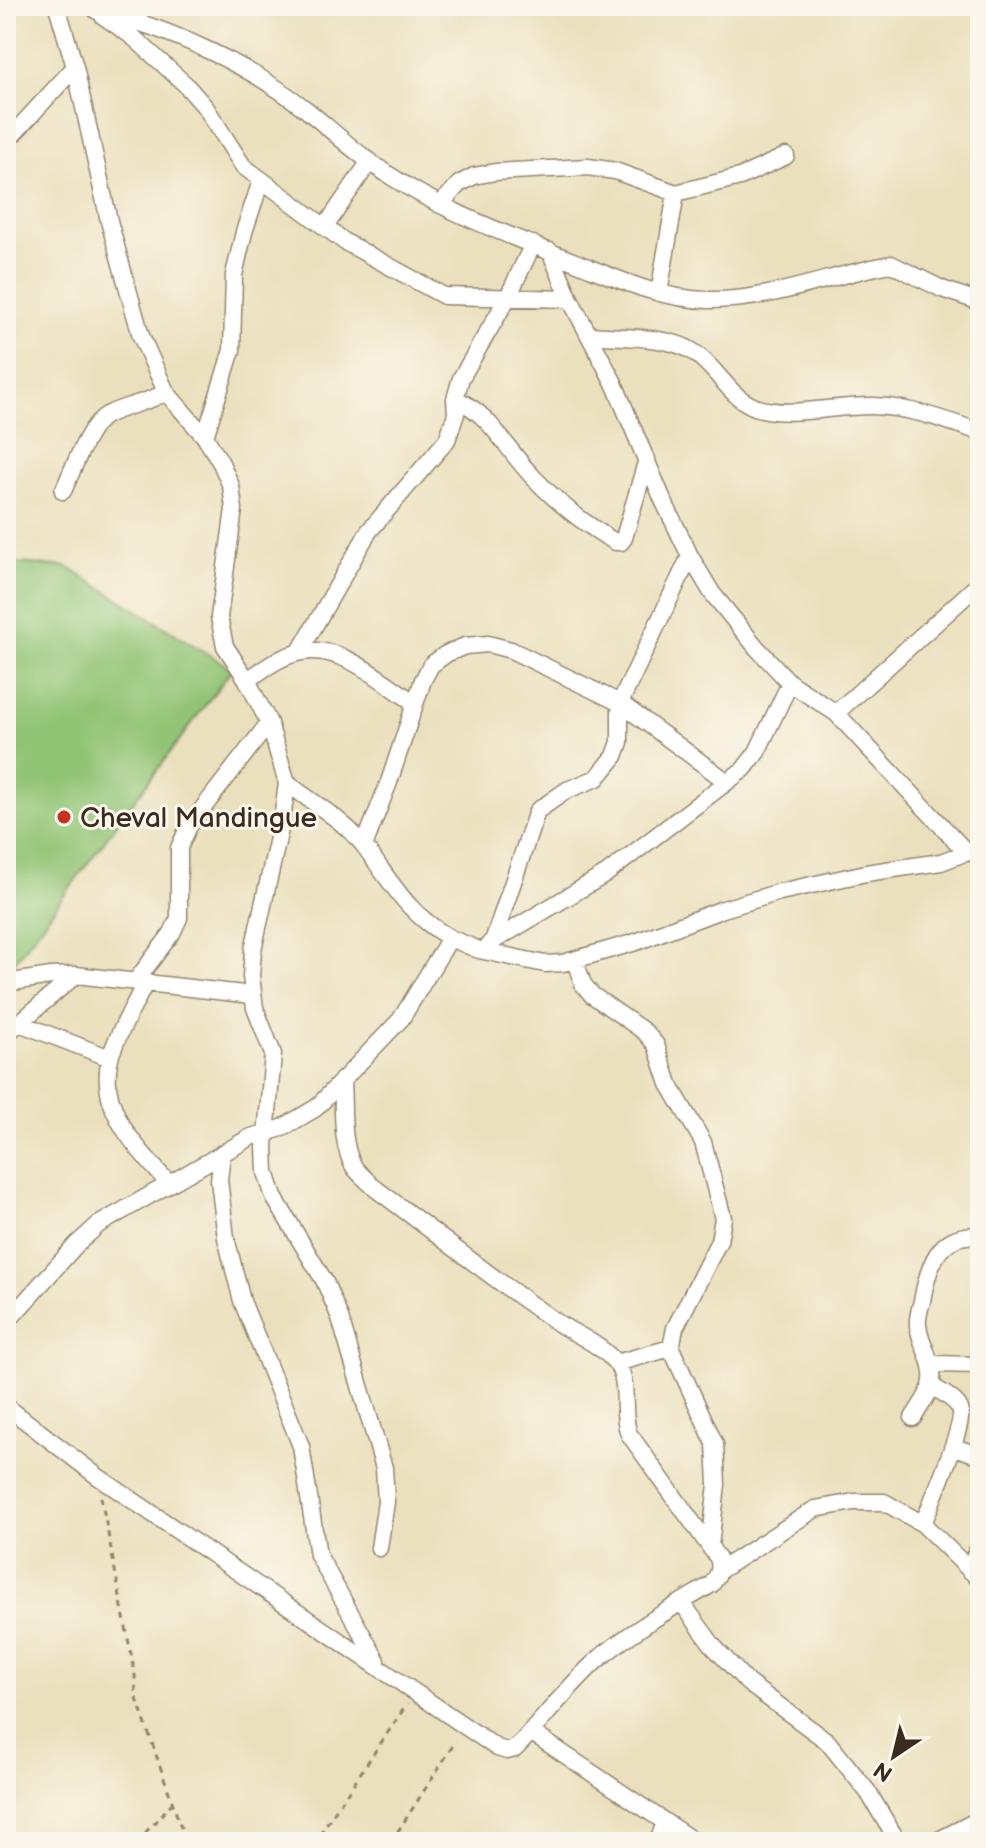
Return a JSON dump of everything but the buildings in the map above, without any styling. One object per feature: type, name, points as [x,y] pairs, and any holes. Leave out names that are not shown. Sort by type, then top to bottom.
[{"type":"street","points":[[57,6],[141,336],[166,392],[205,437],[231,486],[234,509],[219,617],[220,631],[225,646],[269,723],[287,783],[282,820],[253,950],[252,995],[273,1054],[266,1172],[274,1197],[325,1282],[340,1318],[384,1468],[386,1502],[379,1548]]},
{"type":"street","points":[[93,9],[170,33],[278,90],[370,161],[440,205],[659,293],[711,300],[779,292],[891,264],[932,285],[980,302]]},
{"type":"street","points":[[93,9],[133,37],[185,84],[206,108],[243,166],[345,242],[444,296],[570,299]]},
{"type":"street","points":[[6,142],[75,67]]},
{"type":"street","points":[[440,205],[459,184],[474,176],[588,167],[615,171],[676,193],[740,177],[786,156]]},
{"type":"street","points":[[325,227],[370,161]]},
{"type":"street","points":[[205,437],[232,350],[234,275],[261,181]]},
{"type":"street","points":[[659,293],[676,193]]},
{"type":"street","points":[[300,651],[369,531],[447,440],[456,414],[455,399],[461,378],[507,299],[533,244]]},
{"type":"street","points":[[287,783],[340,823],[364,846],[407,906],[432,928],[450,938],[486,945],[545,964],[575,961],[780,892],[866,873],[941,862],[973,850],[836,713],[790,683],[712,593],[690,556],[614,383],[570,299],[550,251]]},
{"type":"street","points":[[590,335],[674,343],[702,359],[745,403],[763,409],[781,411],[874,406],[906,409],[980,432]]},
{"type":"street","points":[[63,491],[92,430],[105,415],[153,400],[166,392]]},
{"type":"street","points":[[455,399],[481,414],[518,462],[571,514],[615,542],[621,542],[624,538],[647,459]]},
{"type":"street","points":[[486,945],[537,811],[567,790],[597,778],[610,765],[620,742],[620,703],[690,556]]},
{"type":"street","points":[[836,713],[980,583]]},
{"type":"street","points":[[364,846],[431,665],[465,646],[488,644],[511,650],[620,703],[726,781]]},
{"type":"street","points":[[247,680],[300,651],[336,655],[415,703]]},
{"type":"street","points":[[486,945],[606,874],[744,769],[757,752],[790,683]]},
{"type":"street","points":[[169,1184],[116,1118],[108,1093],[110,1058],[140,983],[179,918],[179,848],[189,826],[269,723]]},
{"type":"street","points":[[6,1323],[98,1225],[251,1137],[305,1116],[316,1108],[401,1019],[450,938]]},
{"type":"street","points":[[575,961],[583,984],[592,995],[645,1032],[656,1045],[669,1084],[703,1142],[723,1218],[719,1241],[675,1328],[671,1348],[715,1444],[717,1484],[710,1547]]},
{"type":"street","points":[[6,983],[76,975],[252,995]]},
{"type":"street","points":[[6,1034],[13,1021],[76,975]]},
{"type":"street","points":[[13,1021],[110,1058]]},
{"type":"street","points":[[342,1080],[346,1141],[356,1170],[376,1189],[555,1321],[600,1348],[616,1363],[622,1376],[623,1421],[629,1434],[718,1558],[719,1571]]},
{"type":"street","points":[[222,1153],[219,1180],[226,1238],[242,1301],[301,1446],[318,1555],[380,1666]]},
{"type":"street","points":[[913,1418],[931,1385],[931,1364],[917,1324],[927,1271],[935,1255],[953,1240],[968,1235],[980,1236]]},
{"type":"street","points":[[616,1363],[671,1348]]},
{"type":"street","points":[[931,1364],[980,1365]]},
{"type":"street","points":[[923,1524],[954,1447],[962,1414],[958,1405],[931,1385]]},
{"type":"street","points":[[6,1406],[97,1476],[416,1690],[497,1748],[507,1751],[515,1749],[568,1688],[597,1661],[712,1584],[719,1571],[815,1509],[854,1502],[884,1502],[923,1524],[975,1575]]},
{"type":"street","points":[[954,1447],[968,1453],[980,1449]]},
{"type":"street","points":[[975,1575],[980,1543]]},
{"type":"street","points":[[682,1603],[714,1647],[748,1683],[827,1741],[868,1792],[898,1842]]},
{"type":"street","points":[[531,1732],[695,1842]]},
{"type":"street","points":[[935,1842],[980,1819]]},
{"type":"street","points":[[658,1842],[665,1822]]},
{"type":"path","points":[[97,1476],[135,1675],[136,1696],[186,1842]]},
{"type":"path","points":[[311,1842],[319,1835],[416,1690]]},
{"type":"path","points":[[391,1842],[466,1726]]},
{"type":"path","points":[[137,1842],[173,1802]]},
{"type":"green space","name":"Cheval Mandingue","points":[[6,562],[67,567],[232,669],[10,968],[6,964]]},
{"type":"place","name":"Cheval Mandingue","points":[[64,817]]}]
